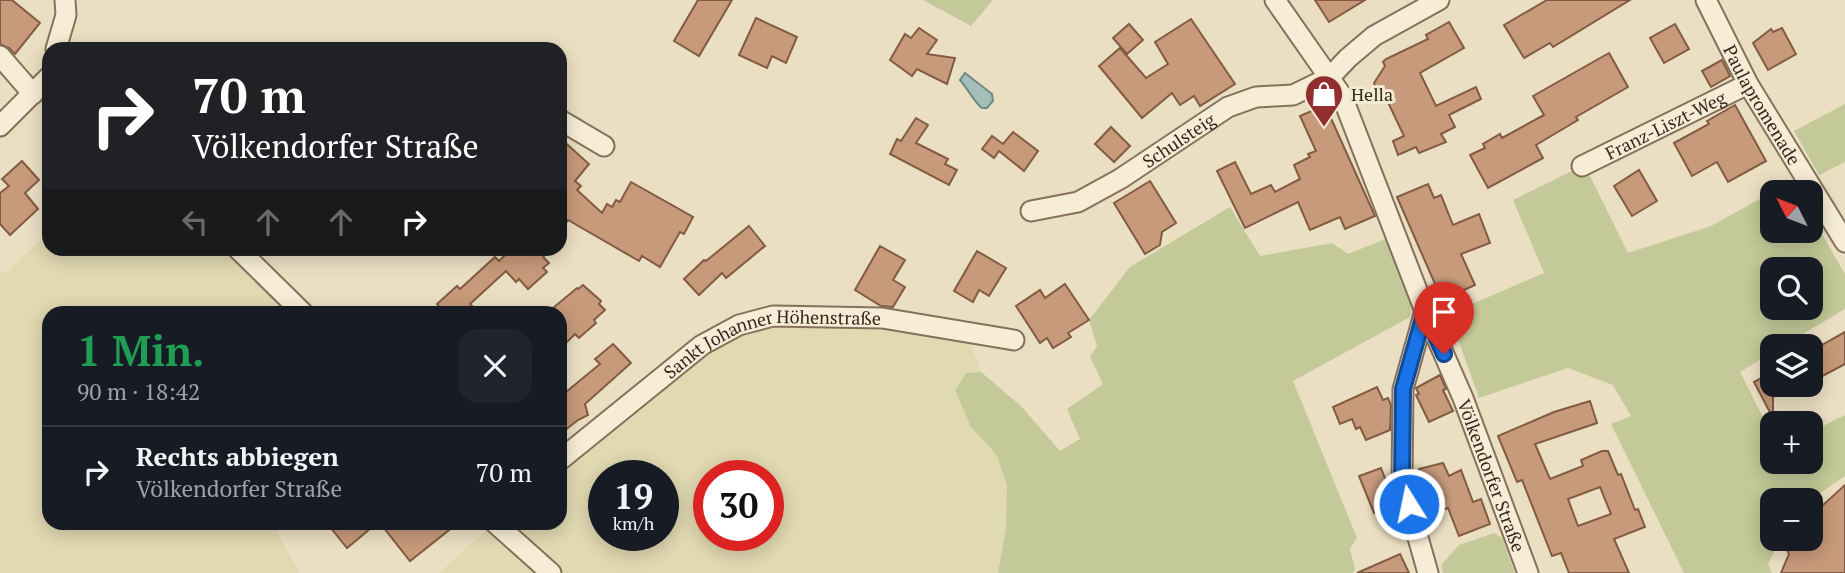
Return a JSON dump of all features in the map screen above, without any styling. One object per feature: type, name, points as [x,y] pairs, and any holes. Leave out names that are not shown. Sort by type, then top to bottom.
[{"type":"street","points":[[58,42],[66,15],[65,0]]},
{"type":"street","name":"Völkendorfer Straße","points":[[1275,0],[1342,96],[1425,311],[1463,398],[1528,573]]},
{"type":"street","points":[[1330,77],[1374,36],[1439,0]]},
{"type":"street","name":"Paulapromenade","points":[[1706,0],[1748,84],[1845,242]]},
{"type":"street","points":[[0,56],[33,94]]},
{"type":"street","name":"Schulsteig","points":[[1031,211],[1078,201],[1119,179],[1228,107],[1256,97],[1293,95],[1330,77]]},
{"type":"street","points":[[0,126],[42,84]]},
{"type":"street","name":"Franz-Liszt-Weg","points":[[1582,166],[1748,84]]},
{"type":"street","points":[[567,124],[604,146]]},
{"type":"street","points":[[245,256],[296,306]]},
{"type":"street","points":[[1425,311],[1403,389],[1402,481],[1428,573]]},
{"type":"street","name":"Sankt Johanner Höhenstraße","points":[[567,454],[702,345],[739,325],[761,319],[773,316],[882,318],[1014,340]]},
{"type":"street","points":[[503,530],[551,573]]},
{"type":"shaded area","points":[[42,239],[42,256],[230,256],[283,306],[42,306],[42,530],[276,530],[300,573],[0,573],[0,269],[5,274]]},
{"type":"shaded area","points":[[771,304],[829,305],[968,337],[981,372],[966,373],[971,427],[996,454],[1007,484],[1006,527],[998,573],[439,573],[486,530],[567,530],[567,457],[692,344]]},
{"type":"green space","points":[[923,0],[993,0],[971,26]]},
{"type":"green space","points":[[1845,104],[1845,162],[1819,175],[1794,131]]},
{"type":"green space","points":[[1578,168],[1590,176],[1628,253],[1711,226],[1760,199],[1760,243],[1824,243],[1824,238],[1845,274],[1845,309],[1802,334],[1760,334],[1760,360],[1740,372],[1760,411],[1760,474],[1823,474],[1823,426],[1845,415],[1845,476],[1823,491],[1823,488],[1760,488],[1760,551],[1775,551],[1768,564],[1772,573],[1684,573],[1611,424],[1631,416],[1613,385],[1568,368],[1479,398],[1449,314],[1544,273],[1513,200]]},
{"type":"green space","points":[[1230,207],[1260,256],[1332,243],[1348,254],[1388,238],[1411,295],[1410,317],[1293,381],[1357,538],[1350,549],[1355,569],[1353,573],[998,573],[1006,527],[1007,484],[996,454],[971,427],[955,390],[966,373],[981,372],[1021,406],[1060,451],[1080,439],[1067,409],[1103,384],[1090,357],[1097,346],[1089,320],[1130,267]]},
{"type":"green space","points":[[1494,533],[1502,538],[1515,573],[1443,573],[1441,565],[1459,545]]},
{"type":"water","points":[[965,73],[992,94],[993,101],[987,108],[979,105],[960,80]]},
{"type":"building","points":[[0,0],[12,0],[40,23],[15,54],[0,44]]},
{"type":"building","points":[[698,0],[732,0],[699,56],[674,41]]},
{"type":"building","points":[[1315,0],[1365,0],[1329,22]]},
{"type":"building","points":[[1547,0],[1630,0],[1553,47],[1550,43],[1524,58],[1504,25]]},
{"type":"building","points":[[756,18],[797,37],[786,63],[772,56],[767,68],[739,55]]},
{"type":"building","points":[[1191,19],[1235,84],[1200,106],[1194,96],[1180,105],[1172,93],[1142,118],[1099,66],[1120,48],[1146,78],[1168,64],[1155,42]]},
{"type":"building","points":[[1449,22],[1464,48],[1420,73],[1436,106],[1476,87],[1481,99],[1449,115],[1455,127],[1441,134],[1446,142],[1419,153],[1416,147],[1398,155],[1393,141],[1404,136],[1386,98],[1382,100],[1374,83],[1385,66],[1383,62],[1386,59],[1428,39],[1426,35]]},
{"type":"building","points":[[1129,24],[1143,40],[1127,54],[1113,38]]},
{"type":"building","points":[[1675,24],[1689,49],[1664,63],[1650,38]]},
{"type":"building","points":[[919,28],[937,40],[927,54],[955,58],[947,84],[917,69],[912,76],[890,60],[905,34],[911,38]]},
{"type":"building","points":[[1782,28],[1796,54],[1768,70],[1753,43],[1771,29],[1773,32]]},
{"type":"building","points":[[1609,53],[1628,87],[1576,117],[1578,120],[1536,145],[1543,158],[1488,188],[1470,155],[1485,148],[1483,144],[1500,134],[1502,138],[1544,115],[1533,96]]},
{"type":"building","points":[[1722,60],[1730,76],[1711,87],[1702,71]]},
{"type":"building","points":[[1325,105],[1375,216],[1345,229],[1340,217],[1310,230],[1298,202],[1245,228],[1217,171],[1235,162],[1251,194],[1271,185],[1275,192],[1300,179],[1294,165],[1316,151],[1300,116]]},
{"type":"building","points":[[1735,105],[1766,161],[1728,182],[1717,162],[1692,176],[1674,143],[1709,124],[1707,121]]},
{"type":"building","points":[[916,118],[928,125],[916,143],[948,159],[945,164],[957,170],[949,185],[890,154],[897,139],[901,141]]},
{"type":"building","points":[[1111,127],[1130,146],[1114,162],[1095,144]]},
{"type":"building","points":[[1013,132],[1038,151],[1024,171],[999,151],[994,158],[982,149],[992,136],[1003,144]]},
{"type":"building","points":[[567,144],[589,164],[575,181],[581,186],[577,190],[602,213],[607,204],[612,207],[616,200],[620,202],[631,182],[693,217],[684,234],[680,232],[660,267],[642,256],[639,261],[568,220]]},
{"type":"building","points":[[22,161],[39,180],[25,193],[38,209],[10,235],[0,224],[0,193],[9,186],[2,179]]},
{"type":"building","points":[[1639,170],[1657,201],[1632,216],[1614,186]]},
{"type":"building","points":[[1150,181],[1176,223],[1162,232],[1160,245],[1145,254],[1114,203]]},
{"type":"building","points":[[1428,184],[1434,198],[1441,195],[1453,225],[1479,214],[1490,243],[1461,254],[1475,285],[1442,300],[1397,197]]},
{"type":"building","points":[[749,226],[765,246],[726,278],[722,273],[699,295],[684,279]]},
{"type":"building","points":[[880,246],[905,260],[893,280],[905,287],[893,307],[881,306],[855,290]]},
{"type":"building","points":[[977,251],[1006,268],[989,296],[979,290],[973,302],[954,291]]},
{"type":"building","points":[[504,256],[544,256],[549,263],[543,268],[547,272],[528,289],[519,279],[516,282],[506,271],[470,304],[472,306],[437,304],[457,286],[460,289],[495,257],[499,261]]},
{"type":"building","points":[[1065,284],[1089,320],[1068,333],[1071,337],[1053,348],[1047,338],[1040,343],[1016,306],[1040,290],[1045,298]]},
{"type":"building","points":[[583,285],[601,301],[599,304],[605,310],[594,320],[596,323],[579,338],[575,334],[567,342],[567,306],[555,306]]},
{"type":"building","points":[[1845,332],[1845,364],[1823,376],[1823,344]]},
{"type":"building","points":[[613,344],[631,363],[585,404],[588,415],[567,429],[567,391],[600,364],[595,359]]},
{"type":"building","points":[[1440,375],[1446,389],[1443,390],[1453,411],[1429,422],[1416,395],[1419,394],[1416,388]]},
{"type":"building","points":[[1760,379],[1760,393],[1754,382]]},
{"type":"building","points":[[1377,387],[1383,400],[1388,398],[1391,405],[1390,430],[1366,440],[1360,427],[1356,429],[1352,419],[1340,424],[1333,407]]},
{"type":"building","points":[[1762,397],[1773,397],[1773,411],[1769,411]]},
{"type":"building","points":[[1590,401],[1597,423],[1535,444],[1550,479],[1583,466],[1581,460],[1608,451],[1645,527],[1614,539],[1629,573],[1569,573],[1561,553],[1552,556],[1522,480],[1517,482],[1498,436],[1554,412]],"holes":[[[1600,487],[1611,514],[1578,526],[1568,499]]]},
{"type":"building","points":[[1443,463],[1449,476],[1461,470],[1473,502],[1481,499],[1490,524],[1459,536],[1448,508],[1425,517],[1417,488],[1419,469]]},
{"type":"building","points":[[1381,468],[1395,504],[1374,513],[1359,476]]},
{"type":"building","points":[[1845,485],[1845,573],[1781,573],[1789,554],[1788,551],[1823,551],[1823,505]]},
{"type":"building","points":[[333,530],[369,530],[347,548]]},
{"type":"building","points":[[386,530],[449,530],[410,561]]},
{"type":"building","points":[[1400,554],[1409,573],[1357,573]]},
{"type":"place","name":"Hella","points":[[1324,128]]},
{"type":"route","points":[[1409,504],[1402,481],[1403,389],[1425,311],[1444,354]]}]
